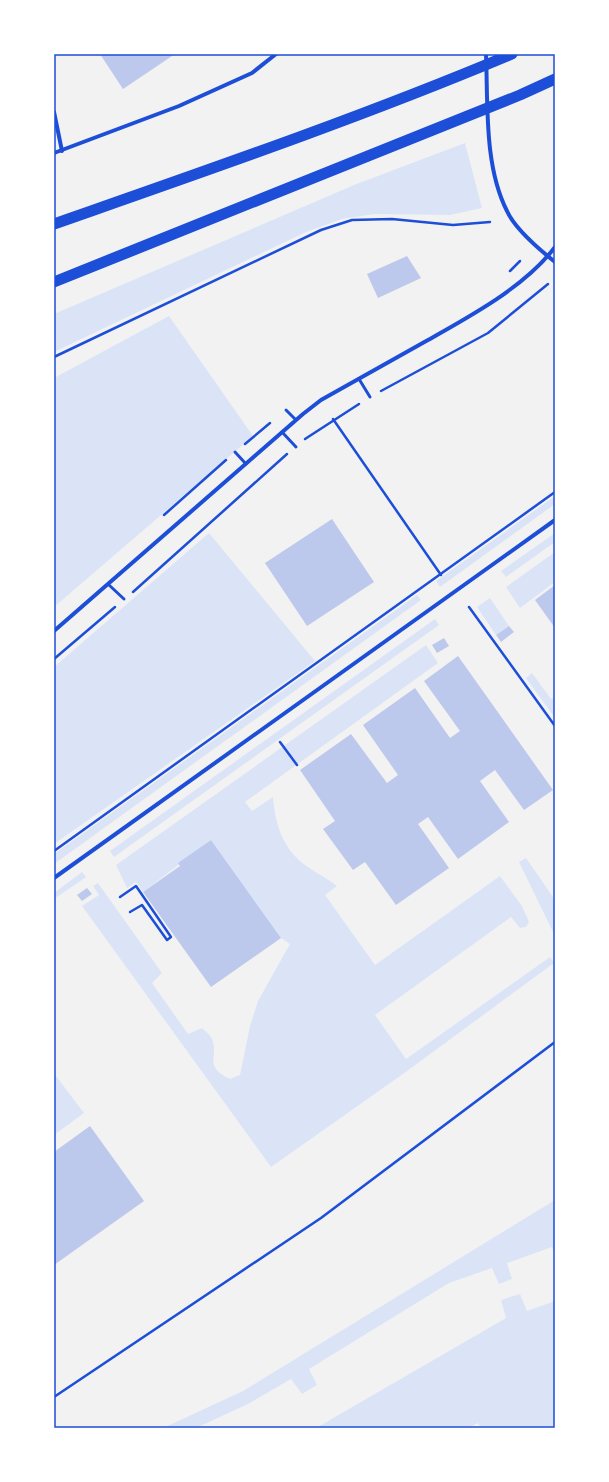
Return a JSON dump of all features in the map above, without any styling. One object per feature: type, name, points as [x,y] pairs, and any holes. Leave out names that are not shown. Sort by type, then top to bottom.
[{"type":"highway","points":[[54,224],[397,101],[512,54]]},
{"type":"highway","points":[[54,282],[520,95],[555,79]]},
{"type":"street","points":[[54,153],[179,106],[252,73],[276,54]]},
{"type":"street","points":[[486,54],[492,167],[507,212],[516,224],[548,257],[555,262]]},
{"type":"street","points":[[54,112],[62,151]]},
{"type":"street","points":[[54,631],[109,585],[282,432],[321,400],[460,322],[491,302],[533,272],[548,257],[555,247]]},
{"type":"street","points":[[54,878],[555,520]]},
{"type":"lane","points":[[360,379],[370,397]]},
{"type":"lane","points":[[286,410],[296,420]]},
{"type":"lane","points":[[282,432],[296,447]]},
{"type":"lane","points":[[236,452],[246,464]]},
{"type":"lane","points":[[109,585],[124,599]]},
{"type":"path","points":[[54,357],[321,230],[352,220],[392,219],[454,225],[490,222]]},
{"type":"path","points":[[54,659],[310,434],[370,397],[488,333],[548,284]]},
{"type":"path","points":[[333,419],[441,574]]},
{"type":"path","points":[[54,851],[555,492]]},
{"type":"path","points":[[469,607],[555,726]]},
{"type":"path","points":[[280,742],[297,765]]},
{"type":"path","points":[[120,897],[136,886],[171,937],[168,940],[142,905],[130,912]]},
{"type":"path","points":[[54,1397],[321,1218],[555,1042]]},
{"type":"shaded area","points":[[465,143],[482,208],[450,215],[374,214],[342,219],[306,232],[54,352],[54,314],[354,185]]},
{"type":"shaded area","points":[[169,316],[253,436],[54,607],[54,378]]},
{"type":"shaded area","points":[[555,496],[555,504],[440,587],[436,581]]},
{"type":"shaded area","points":[[209,533],[315,661],[54,844],[54,667]]},
{"type":"shaded area","points":[[555,533],[555,542],[506,577],[501,571]]},
{"type":"shaded area","points":[[555,552],[555,582],[520,608],[506,587]]},
{"type":"shaded area","points":[[417,595],[421,600],[54,864],[54,854]]},
{"type":"shaded area","points":[[490,598],[509,626],[496,635],[477,607]]},
{"type":"shaded area","points":[[435,619],[439,625],[114,857],[110,851]]},
{"type":"shaded area","points":[[426,645],[438,663],[245,802],[252,811],[273,797],[278,826],[286,844],[297,859],[337,886],[325,895],[375,965],[500,876],[522,906],[529,922],[526,927],[520,928],[511,917],[375,1015],[406,1059],[550,957],[554,963],[403,1074],[271,1167],[82,906],[99,895],[93,886],[98,883],[162,973],[152,983],[188,1034],[202,1028],[211,1037],[214,1050],[213,1060],[216,1069],[230,1079],[240,1075],[250,1026],[258,1001],[290,944],[281,938],[211,840],[143,892],[136,882],[127,888],[116,865]]},
{"type":"shaded area","points":[[532,673],[551,699],[555,697],[555,718],[526,678]]},
{"type":"shaded area","points":[[526,858],[555,900],[555,936],[519,862]]},
{"type":"shaded area","points":[[82,872],[86,877],[54,899],[54,893]]},
{"type":"shaded area","points":[[56,1076],[84,1113],[54,1135],[54,1077]]},
{"type":"shaded area","points":[[555,1200],[555,1255],[552,1247],[507,1263],[512,1279],[499,1284],[492,1268],[449,1283],[309,1369],[317,1385],[302,1394],[291,1379],[248,1404],[196,1428],[163,1428],[243,1391]]},
{"type":"shaded area","points":[[520,1294],[527,1311],[555,1301],[555,1428],[481,1428],[478,1423],[468,1428],[316,1428],[506,1318],[501,1300]]},
{"type":"building","points":[[100,54],[175,54],[123,89]]},
{"type":"building","points":[[407,256],[421,278],[378,298],[367,274]]},
{"type":"building","points":[[332,519],[374,582],[307,626],[265,563]]},
{"type":"building","points":[[555,585],[555,628],[535,600]]},
{"type":"building","points":[[509,626],[514,632],[501,642],[496,635]]},
{"type":"building","points":[[444,638],[449,646],[437,653],[432,645]]},
{"type":"building","points":[[458,656],[553,790],[524,810],[495,770],[480,781],[509,822],[458,859],[428,817],[418,824],[449,868],[396,905],[365,862],[353,870],[323,829],[335,821],[300,770],[351,734],[387,783],[398,775],[363,725],[415,688],[450,738],[460,731],[424,681]]},
{"type":"building","points":[[211,840],[281,938],[211,987],[143,892],[180,866],[178,863]]},
{"type":"building","points":[[87,888],[92,894],[82,901],[77,895]]},
{"type":"building","points":[[90,1126],[144,1201],[54,1265],[54,1152]]}]
